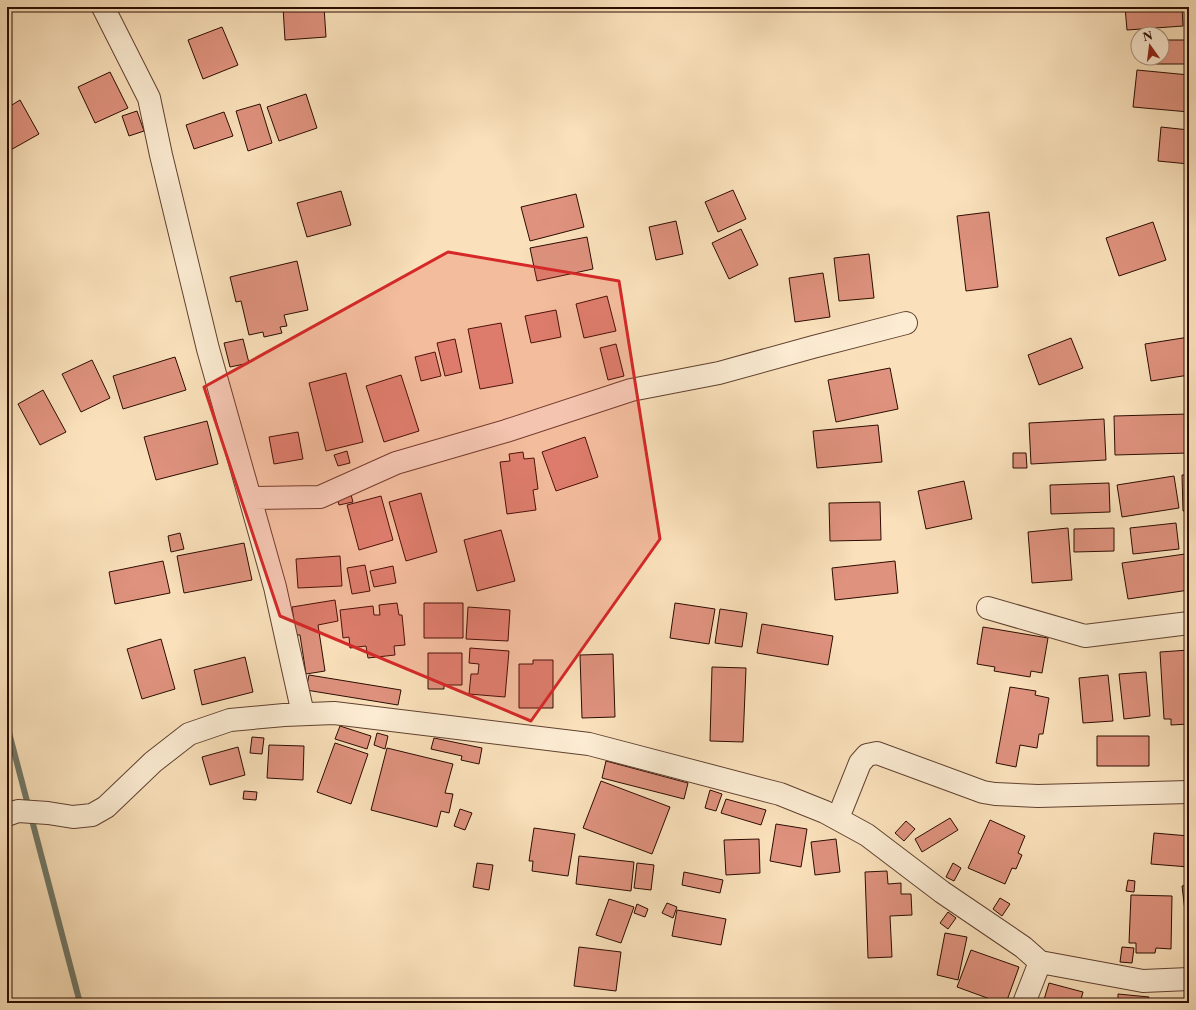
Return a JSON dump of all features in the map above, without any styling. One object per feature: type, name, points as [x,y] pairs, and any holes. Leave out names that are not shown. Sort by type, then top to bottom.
[{"type":"street","points":[[103,7],[149,98],[161,155],[208,349],[275,587],[303,714]]},
{"type":"street","points":[[250,498],[320,498],[396,463],[506,431],[631,390],[720,373],[812,347],[906,323]]},
{"type":"street","points":[[988,608],[1085,636],[1189,623]]},
{"type":"street","points":[[12,813],[45,813],[73,818],[92,815],[106,807],[153,762],[189,734],[230,720],[334,713],[589,744],[780,794],[838,818],[868,835],[942,892],[1023,947],[1040,962],[1144,981],[1189,979]]},
{"type":"street","points":[[838,818],[860,763],[867,755],[876,753],[984,792],[995,794],[1038,796],[1189,792]]},
{"type":"street","points":[[1024,1003],[1040,962]]},
{"type":"highlighted area","points":[[448,252],[619,281],[660,539],[531,721],[280,616],[204,387]]},
{"type":"building","points":[[283,7],[324,7],[326,37],[285,40]]},
{"type":"building","points":[[583,7],[608,7],[608,9],[583,11]]},
{"type":"building","points":[[1125,7],[1182,7],[1183,26],[1130,26],[1130,30],[1127,30]]},
{"type":"building","points":[[222,27],[238,65],[203,79],[188,40]]},
{"type":"building","points":[[1170,40],[1189,40],[1189,64],[1170,64]]},
{"type":"building","points":[[1137,70],[1189,75],[1189,112],[1133,107]]},
{"type":"building","points":[[110,72],[128,108],[95,123],[78,87]]},
{"type":"building","points":[[306,94],[317,128],[279,141],[267,107]]},
{"type":"building","points":[[20,100],[39,134],[7,152],[7,108]]},
{"type":"building","points":[[260,104],[272,143],[248,151],[236,111]]},
{"type":"building","points":[[137,111],[144,131],[129,136],[122,116]]},
{"type":"building","points":[[224,112],[233,136],[194,149],[186,125]]},
{"type":"building","points":[[1161,127],[1189,130],[1189,164],[1158,161]]},
{"type":"building","points":[[733,190],[746,219],[718,232],[705,202]]},
{"type":"building","points":[[341,191],[351,225],[307,237],[297,203]]},
{"type":"building","points":[[576,194],[584,227],[530,241],[521,207]]},
{"type":"building","points":[[989,212],[998,287],[966,291],[957,216]]},
{"type":"building","points":[[676,221],[683,254],[656,260],[649,227]]},
{"type":"building","points":[[1153,222],[1166,260],[1119,276],[1106,238]]},
{"type":"building","points":[[741,229],[758,265],[729,279],[712,243]]},
{"type":"building","points":[[587,237],[593,269],[537,281],[530,248]]},
{"type":"building","points":[[869,254],[874,298],[839,301],[834,258]]},
{"type":"building","points":[[297,261],[308,310],[284,315],[287,326],[280,327],[282,333],[264,337],[263,332],[249,335],[241,301],[236,302],[230,277]]},
{"type":"building","points":[[823,273],[830,317],[795,322],[789,278]]},
{"type":"building","points":[[607,296],[616,331],[584,338],[576,304]]},
{"type":"building","points":[[556,310],[561,337],[531,343],[525,316]]},
{"type":"building","points":[[501,323],[513,383],[480,389],[468,329]]},
{"type":"building","points":[[1189,337],[1189,375],[1151,381],[1145,344]]},
{"type":"building","points":[[1071,338],[1083,368],[1039,385],[1028,355]]},
{"type":"building","points":[[243,339],[249,363],[230,367],[224,343]]},
{"type":"building","points":[[455,339],[462,372],[445,376],[437,343]]},
{"type":"building","points":[[616,344],[624,376],[608,380],[600,348]]},
{"type":"building","points":[[435,352],[441,376],[421,381],[415,357]]},
{"type":"building","points":[[175,357],[186,390],[123,409],[113,376]]},
{"type":"building","points":[[92,360],[110,398],[81,412],[62,374]]},
{"type":"building","points":[[890,368],[898,409],[836,422],[828,380]]},
{"type":"building","points":[[346,373],[363,442],[326,451],[309,383]]},
{"type":"building","points":[[401,375],[419,431],[384,442],[366,386]]},
{"type":"building","points":[[43,390],[66,432],[40,445],[18,404]]},
{"type":"building","points":[[1189,414],[1189,453],[1115,455],[1114,416]]},
{"type":"building","points":[[1104,419],[1106,460],[1031,464],[1029,423]]},
{"type":"building","points":[[207,421],[218,464],[156,480],[144,437]]},
{"type":"building","points":[[878,425],[882,462],[817,468],[813,431]]},
{"type":"building","points":[[298,432],[303,459],[274,464],[269,437]]},
{"type":"building","points":[[585,437],[598,477],[556,491],[542,452]]},
{"type":"building","points":[[347,451],[350,463],[338,466],[334,455]]},
{"type":"building","points":[[523,452],[524,459],[534,458],[538,489],[533,490],[536,510],[507,514],[500,462],[510,461],[509,454]]},
{"type":"building","points":[[1013,453],[1026,453],[1027,468],[1013,468]]},
{"type":"building","points":[[1182,475],[1189,475],[1189,511],[1183,511]]},
{"type":"building","points":[[1174,476],[1179,508],[1122,517],[1117,485]]},
{"type":"building","points":[[964,481],[972,519],[926,529],[918,491]]},
{"type":"building","points":[[1109,483],[1110,512],[1051,514],[1050,485]]},
{"type":"building","points":[[350,491],[353,502],[339,505],[336,494]]},
{"type":"building","points":[[421,493],[437,552],[406,561],[389,502]]},
{"type":"building","points":[[381,496],[393,540],[359,550],[347,505]]},
{"type":"building","points":[[880,502],[881,540],[830,541],[829,503]]},
{"type":"building","points":[[1176,523],[1179,549],[1133,554],[1130,528]]},
{"type":"building","points":[[1068,528],[1072,580],[1032,583],[1028,532]]},
{"type":"building","points":[[1114,528],[1114,551],[1074,552],[1074,529]]},
{"type":"building","points":[[501,530],[515,581],[477,591],[464,540]]},
{"type":"building","points":[[180,533],[184,549],[171,552],[168,536]]},
{"type":"building","points":[[244,543],[252,580],[184,593],[177,556]]},
{"type":"building","points":[[1185,554],[1189,590],[1128,599],[1122,563]]},
{"type":"building","points":[[340,556],[342,586],[298,588],[296,559]]},
{"type":"building","points":[[163,561],[170,593],[115,604],[109,572]]},
{"type":"building","points":[[895,561],[898,593],[835,600],[832,568]]},
{"type":"building","points":[[365,565],[370,591],[352,594],[347,568]]},
{"type":"building","points":[[393,566],[396,583],[374,587],[370,571]]},
{"type":"building","points":[[335,600],[338,621],[318,625],[325,671],[306,674],[300,635],[296,635],[292,607]]},
{"type":"building","points":[[397,603],[399,615],[402,615],[405,645],[394,646],[395,655],[368,658],[366,646],[350,648],[349,637],[343,638],[340,610],[373,606],[374,615],[380,615],[379,605]]},
{"type":"building","points":[[424,603],[463,603],[463,638],[424,638]]},
{"type":"building","points":[[675,603],[715,609],[709,644],[670,638]]},
{"type":"building","points":[[468,607],[510,610],[508,641],[466,639]]},
{"type":"building","points":[[720,609],[747,613],[742,647],[715,643]]},
{"type":"building","points":[[762,624],[833,636],[828,665],[757,653]]},
{"type":"building","points":[[983,627],[1048,638],[1042,673],[1031,671],[1030,677],[994,671],[995,667],[977,664]]},
{"type":"building","points":[[161,639],[175,689],[142,699],[127,649]]},
{"type":"building","points":[[470,648],[509,651],[505,697],[469,694],[471,674],[478,674],[479,664],[469,663]]},
{"type":"building","points":[[1189,650],[1189,724],[1171,725],[1171,719],[1164,719],[1160,652]]},
{"type":"building","points":[[428,653],[462,653],[462,685],[444,685],[444,689],[428,689]]},
{"type":"building","points":[[613,654],[615,717],[582,718],[580,655]]},
{"type":"building","points":[[245,657],[253,692],[202,705],[194,670]]},
{"type":"building","points":[[533,660],[553,660],[553,708],[519,708],[519,664],[533,664]]},
{"type":"building","points":[[712,667],[746,668],[743,742],[710,741]]},
{"type":"building","points":[[1146,672],[1150,716],[1124,719],[1119,674]]},
{"type":"building","points":[[309,675],[401,690],[398,705],[306,690]]},
{"type":"building","points":[[1108,675],[1113,721],[1083,723],[1079,678]]},
{"type":"building","points":[[1010,687],[1036,691],[1035,695],[1049,698],[1043,734],[1039,734],[1037,748],[1020,745],[1016,767],[996,763]]},
{"type":"building","points":[[340,726],[371,736],[367,749],[335,739]]},
{"type":"building","points":[[377,733],[388,736],[385,749],[374,745]]},
{"type":"building","points":[[1097,736],[1149,736],[1149,766],[1097,766]]},
{"type":"building","points":[[252,737],[264,738],[262,754],[250,753]]},
{"type":"building","points":[[434,738],[482,748],[479,764],[461,760],[462,756],[431,749]]},
{"type":"building","points":[[335,743],[368,754],[351,804],[317,792]]},
{"type":"building","points":[[269,745],[304,746],[303,780],[267,778]]},
{"type":"building","points":[[238,747],[245,775],[210,785],[202,757]]},
{"type":"building","points":[[387,748],[453,764],[445,793],[453,794],[449,813],[441,811],[437,827],[371,810]]},
{"type":"building","points":[[606,761],[688,783],[684,799],[602,778]]},
{"type":"building","points":[[601,781],[670,807],[652,854],[583,828]]},
{"type":"building","points":[[710,790],[722,794],[716,811],[705,808]]},
{"type":"building","points":[[244,791],[257,792],[256,800],[243,799]]},
{"type":"building","points":[[726,799],[766,810],[761,825],[721,813]]},
{"type":"building","points":[[460,809],[472,813],[465,830],[454,826]]},
{"type":"building","points":[[950,818],[958,830],[922,852],[915,839]]},
{"type":"building","points":[[990,820],[1025,836],[1018,853],[1022,855],[1016,869],[1012,868],[1005,884],[968,868]]},
{"type":"building","points":[[906,821],[915,829],[904,841],[895,833]]},
{"type":"building","points":[[776,824],[807,829],[801,867],[770,861]]},
{"type":"building","points":[[534,828],[575,834],[568,876],[532,871],[533,861],[529,861]]},
{"type":"building","points":[[1154,833],[1189,836],[1189,867],[1151,864]]},
{"type":"building","points":[[759,839],[760,873],[726,875],[724,840]]},
{"type":"building","points":[[836,839],[840,872],[815,875],[811,842]]},
{"type":"building","points":[[579,856],[634,862],[631,891],[576,884]]},
{"type":"building","points":[[477,863],[493,865],[489,890],[473,887]]},
{"type":"building","points":[[637,863],[654,865],[651,890],[634,888]]},
{"type":"building","points":[[953,863],[961,868],[954,881],[946,877]]},
{"type":"building","points":[[887,871],[888,884],[901,883],[901,894],[911,894],[912,915],[890,916],[892,957],[868,958],[865,872]]},
{"type":"building","points":[[684,872],[723,880],[720,893],[682,885]]},
{"type":"building","points":[[1128,880],[1135,881],[1134,892],[1126,891]]},
{"type":"building","points":[[1189,885],[1189,944],[1182,886]]},
{"type":"building","points":[[1131,895],[1172,896],[1171,949],[1156,948],[1155,953],[1136,953],[1136,943],[1129,943]]},
{"type":"building","points":[[1000,898],[1010,904],[1002,916],[993,909]]},
{"type":"building","points":[[609,899],[634,907],[621,943],[596,935]]},
{"type":"building","points":[[667,903],[677,907],[673,918],[662,913]]},
{"type":"building","points":[[637,904],[648,909],[645,917],[634,913]]},
{"type":"building","points":[[677,910],[726,919],[721,945],[672,936]]},
{"type":"building","points":[[948,912],[956,918],[948,929],[940,923]]},
{"type":"building","points":[[945,933],[967,937],[958,980],[937,975]]},
{"type":"building","points":[[579,947],[621,952],[616,991],[574,986]]},
{"type":"building","points":[[1122,947],[1134,948],[1132,963],[1120,962]]},
{"type":"building","points":[[971,950],[1019,967],[1006,1003],[1001,1003],[957,987]]},
{"type":"building","points":[[1049,983],[1083,992],[1080,1003],[1043,1003]]},
{"type":"building","points":[[1118,994],[1149,997],[1148,1003],[1118,1003]]},
{"type":"waterway","points":[[7,725],[80,1003]]}]
